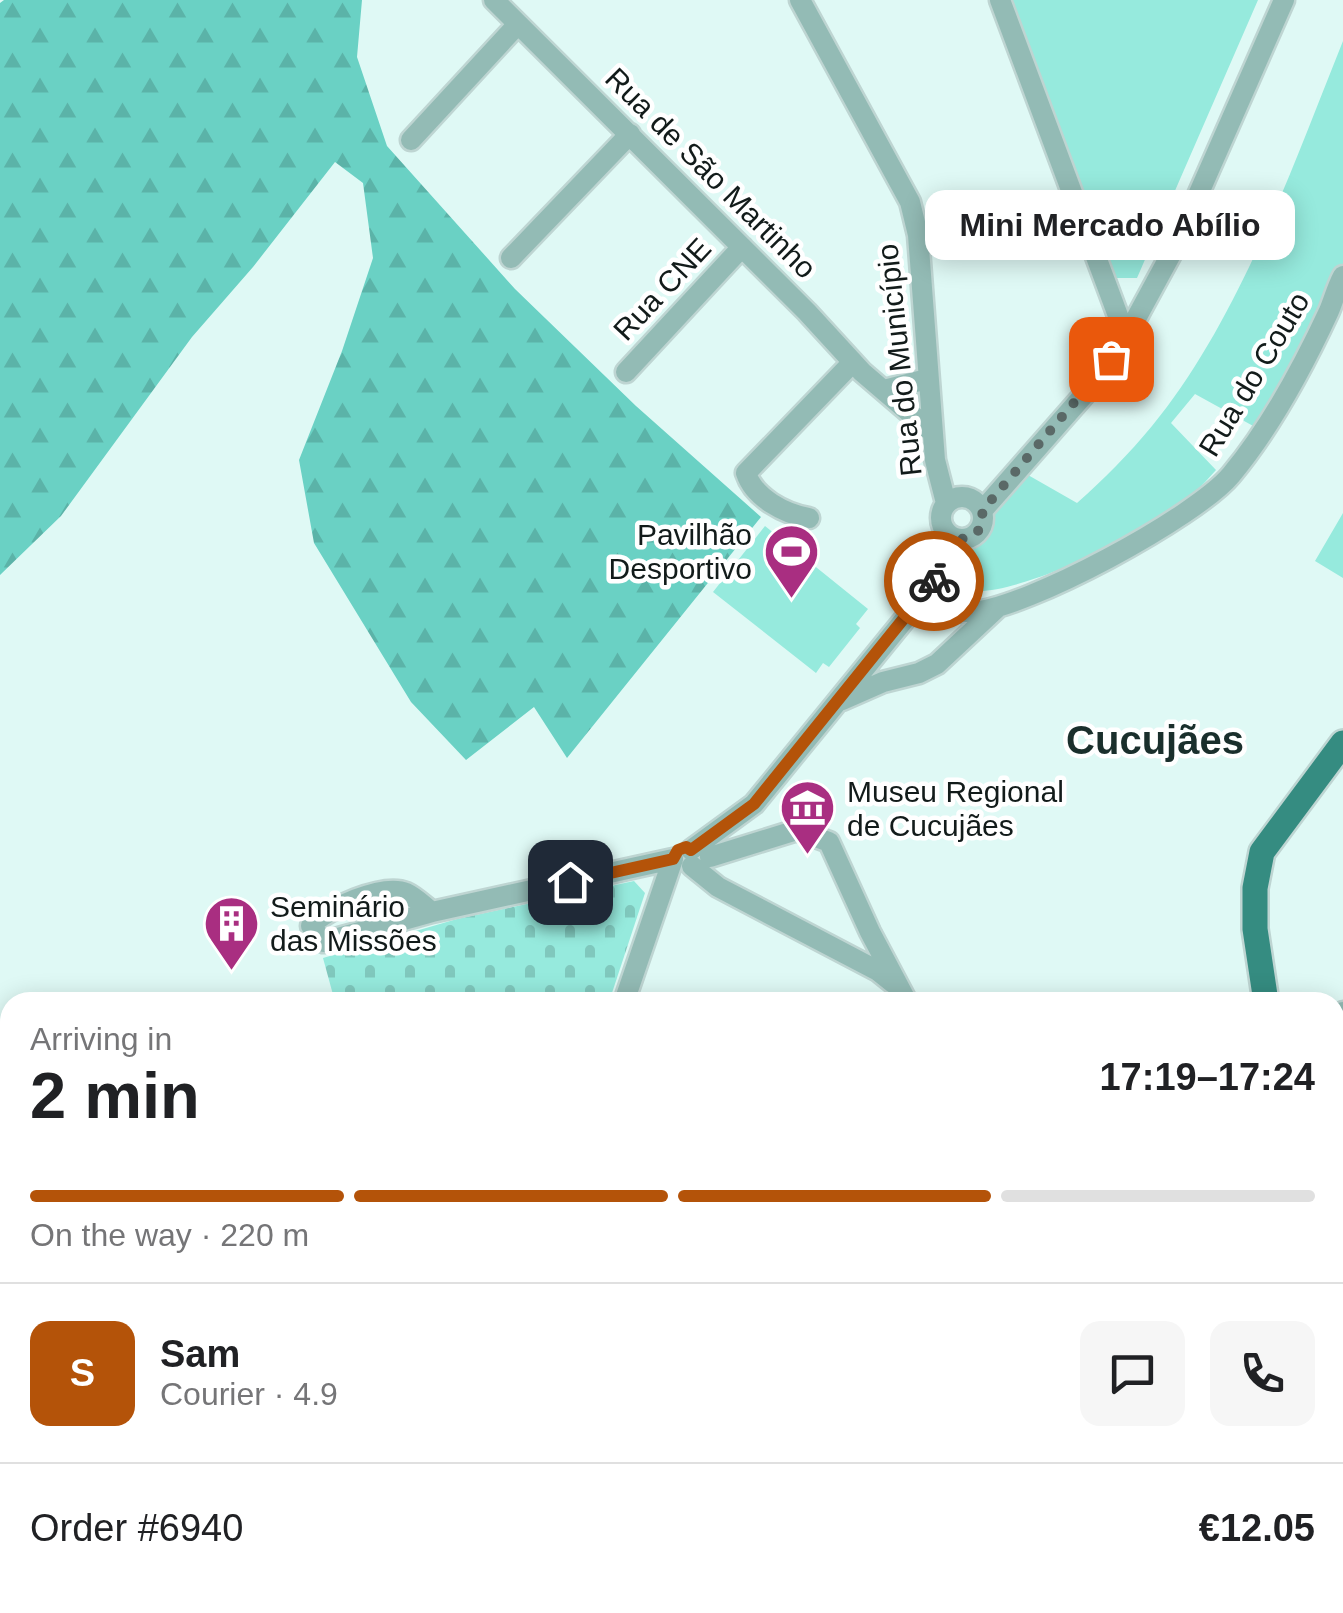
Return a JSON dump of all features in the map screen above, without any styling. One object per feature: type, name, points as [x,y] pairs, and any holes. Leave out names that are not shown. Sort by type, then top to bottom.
[{"type":"main road","points":[[1264,992],[1255,929],[1255,888],[1262,852],[1343,743]]},
{"type":"street","name":"Rua de São Martinho","points":[[494,0],[852,362],[932,432]]},
{"type":"street","name":"Rua do Município","points":[[800,0],[910,202],[918,235],[934,460],[946,503]]},
{"type":"street","points":[[1000,0],[1126,338]]},
{"type":"street","points":[[982,511],[966,497],[946,503],[941,524],[956,539],[977,533],[982,526],[982,511],[1090,388],[1126,338],[1176,245],[1284,0]]},
{"type":"street","points":[[411,140],[518,24]]},
{"type":"street","points":[[511,258],[630,134]]},
{"type":"street","name":"Rua CNE","points":[[626,372],[742,247]]},
{"type":"street","name":"Rua do Couto","points":[[835,703],[937,664],[997,608],[1150,537],[1185,515],[1230,477],[1261,432],[1337,310],[1343,276]]},
{"type":"street","points":[[809,518],[782,512],[749,483],[746,473],[852,362]]},
{"type":"street","points":[[884,390],[927,380]]},
{"type":"street","points":[[629,992],[691,858],[754,804],[925,593],[956,539]]},
{"type":"street","name":"Rua do Couto","points":[[925,593],[938,607],[952,612],[997,608]]},
{"type":"street","points":[[432,912],[404,892],[382,891],[321,914],[311,926],[324,942],[432,912],[691,858],[797,830],[829,842],[902,992]]},
{"type":"street","points":[[691,858],[718,887],[878,971],[900,992]]},
{"type":"green space","points":[[362,0],[357,57],[387,146],[515,289],[636,406],[761,517],[567,758],[534,707],[466,760],[411,702],[314,543],[299,460],[373,258],[363,183],[335,162],[192,337],[61,516],[0,575],[0,3]]},
{"type":"green space","points":[[1010,0],[1258,0],[1137,278],[1115,278]]},
{"type":"green space","points":[[1343,41],[1343,267],[1318,323],[1255,427],[1195,394],[1171,423],[1216,470],[1177,507],[1132,536],[1049,574],[978,591],[957,583],[954,568],[964,554],[981,542],[997,504],[1028,475],[1077,503],[1152,426],[1183,384],[1211,339],[1261,241]]},
{"type":"green space","points":[[1343,513],[1343,578],[1315,561]]},
{"type":"green space","name":"Pavilhão Desportivo","points":[[765,526],[868,609],[856,624],[860,628],[829,667],[823,663],[816,673],[713,592]]},
{"type":"green space","points":[[634,881],[645,893],[612,992],[332,992],[323,958],[457,919]]},
{"type":"way so far","points":[[934,581],[956,539],[977,533],[984,519],[982,511],[1111,359]]},
{"type":"place","name":"Mini Mercado Abílio","points":[[1111,359]]},
{"type":"place","name":"Pavilhão Desportivo","points":[[791,600]]},
{"type":"place","name":"Museu Regional de Cucujães","points":[[808,857]]},
{"type":"place","name":"Seminário das Missões","points":[[231,972]]},
{"type":"district","name":"Cucujães","points":[[1155,740]]},
{"type":"route","points":[[570,882],[673,859],[678,850],[691,850],[754,804],[934,581]]}]
